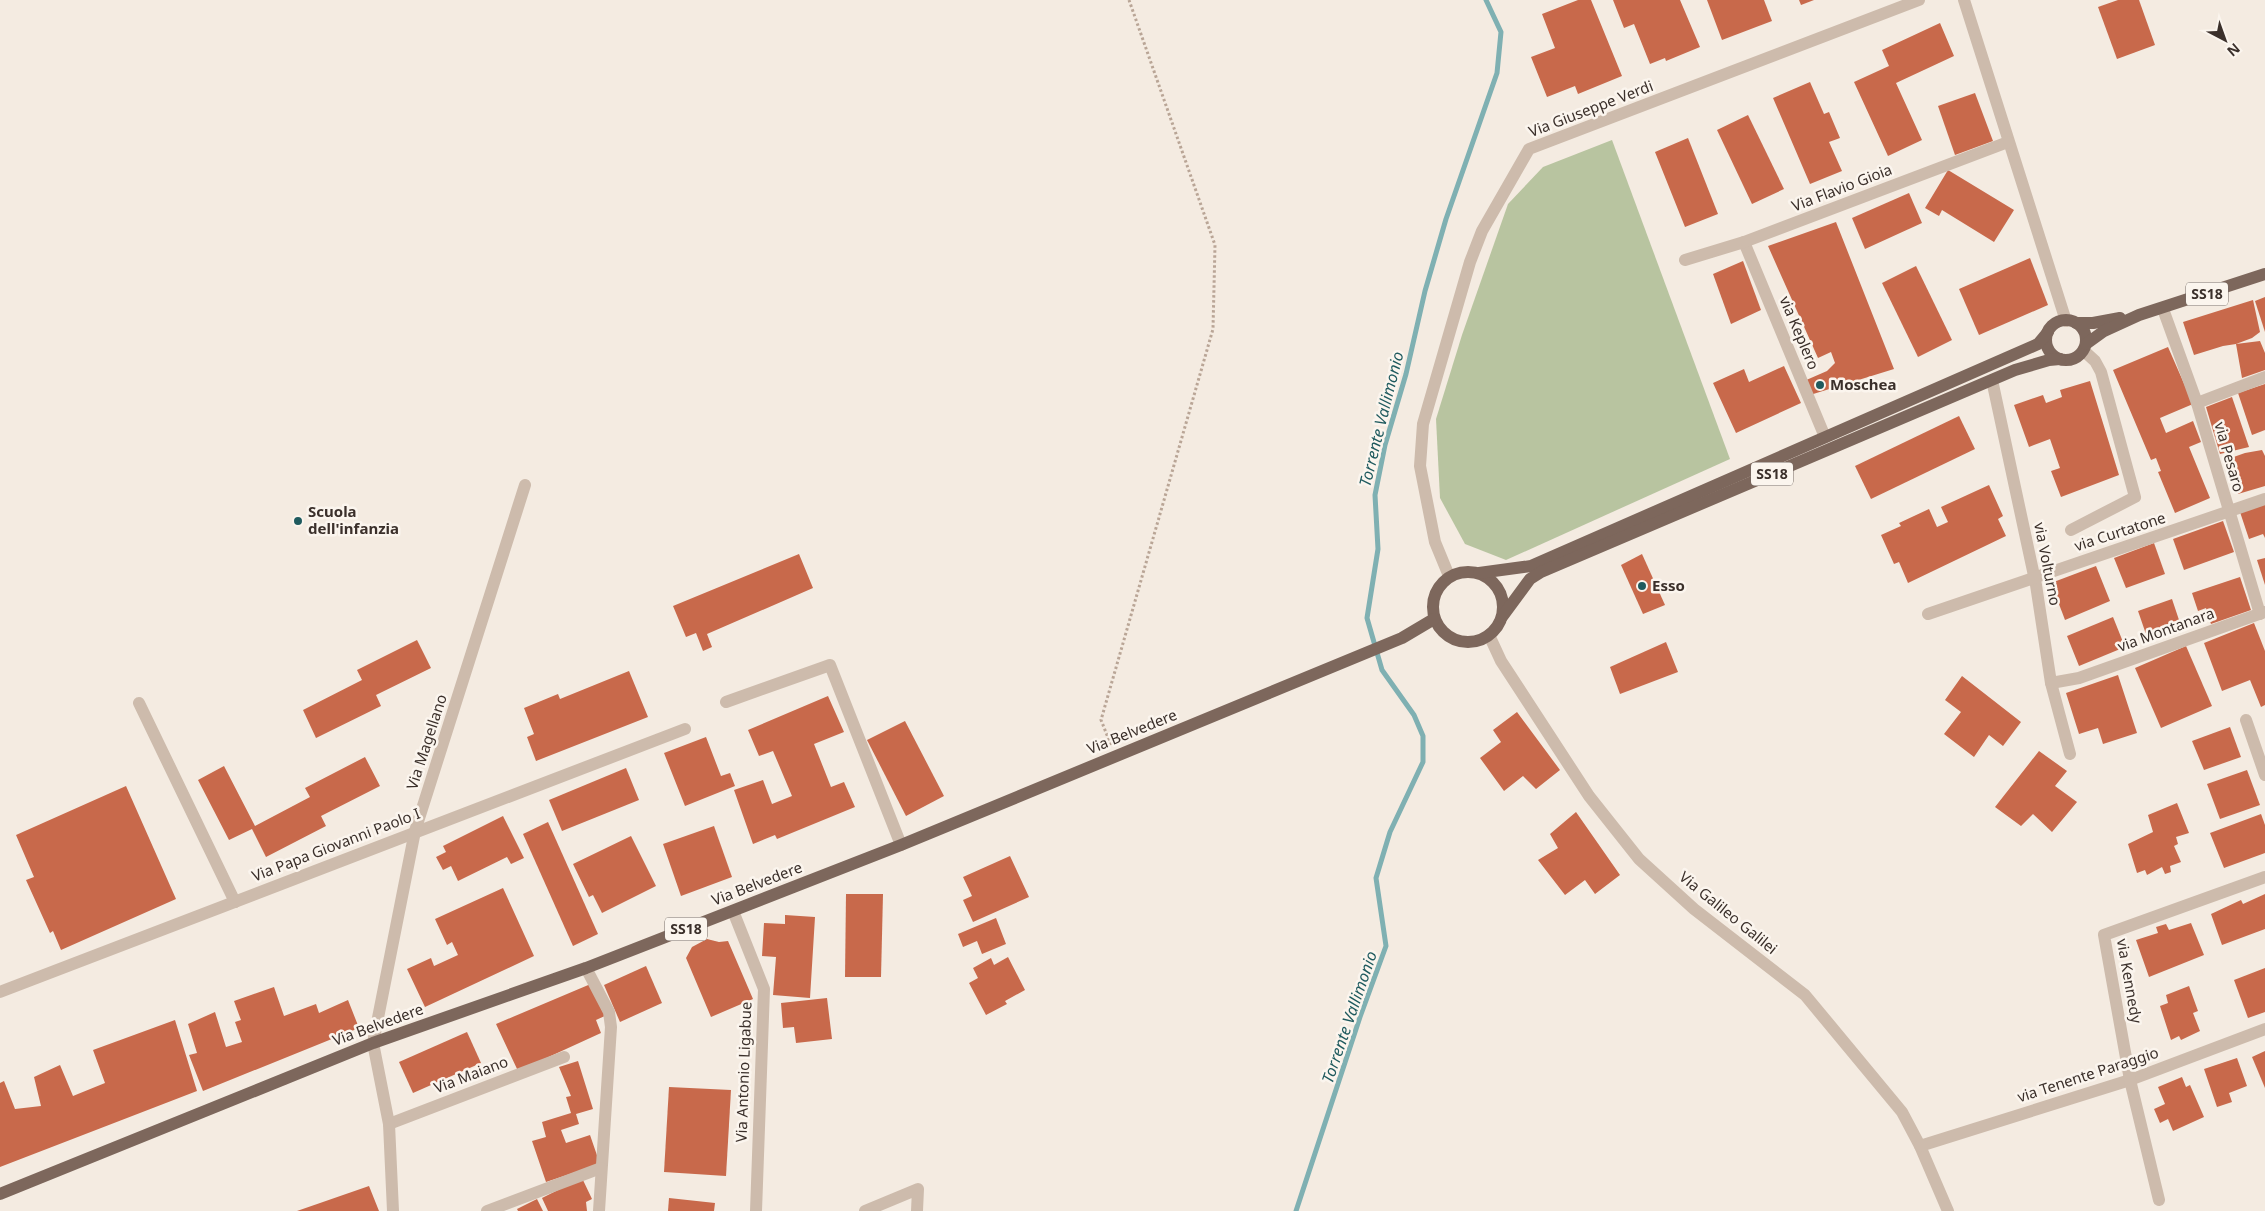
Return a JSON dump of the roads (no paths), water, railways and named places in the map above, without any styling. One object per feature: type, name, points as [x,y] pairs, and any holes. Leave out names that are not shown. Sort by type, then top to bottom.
[{"type":"main road","name":"SS18","points":[[1449,576],[1461,572],[1479,573],[1532,566],[2038,344],[2057,323],[2110,321],[2149,313],[2265,274]]},
{"type":"main road","name":"SS18","points":[[1489,635],[1530,579],[1541,572],[1992,380],[2035,364],[2060,359],[2074,359],[2085,347],[2109,328],[2149,313]]},
{"type":"main road","points":[[2071,322],[2084,332],[2085,347]]},
{"type":"main road","points":[[2048,332],[2047,345],[2054,356],[2060,359]]},
{"type":"main road","points":[[1479,573],[1495,584],[1501,595],[1502,617]]},
{"type":"main road","points":[[1449,576],[1436,590],[1432,610],[1434,620],[1448,636],[1458,641],[1469,642],[1489,635]]},
{"type":"main road","name":"Via Belvedere","points":[[0,1194],[373,1043],[586,968],[901,845],[1384,646],[1434,620]]},
{"type":"street","name":"Via Giuseppe Verdi","points":[[1449,576],[1435,542],[1420,466],[1423,424],[1470,262],[1482,231],[1529,149],[1919,0]]},
{"type":"street","points":[[1964,0],[2008,142],[2071,322]]},
{"type":"street","name":"Via Flavio Gioia","points":[[1685,260],[1744,242],[2008,142]]},
{"type":"street","name":"via Keplero","points":[[1744,242],[1825,437]]},
{"type":"street","name":"via Pesaro","points":[[2164,309],[2197,403],[2228,513],[2262,613]]},
{"type":"street","points":[[2071,530],[2135,497],[2101,372],[2085,347]]},
{"type":"street","points":[[2197,403],[2265,377]]},
{"type":"street","name":"via Volturno","points":[[1992,380],[2034,577],[2050,683],[2070,754]]},
{"type":"street","name":"Via Magellano","points":[[373,1043],[416,831],[525,485]]},
{"type":"street","name":"via Curtatone","points":[[1928,614],[2265,499]]},
{"type":"street","name":"via Montanara","points":[[2050,683],[2079,678],[2262,613]]},
{"type":"street","name":"Via Galileo Galilei","points":[[1489,635],[1501,661],[1589,796],[1639,859],[1694,909],[1804,995],[1902,1112],[1920,1146],[1948,1211]]},
{"type":"street","points":[[726,702],[830,665],[901,845]]},
{"type":"street","points":[[139,703],[235,902]]},
{"type":"street","points":[[2246,720],[2265,775]]},
{"type":"street","name":"Via Papa Giovanni Paolo I","points":[[0,992],[685,729]]},
{"type":"street","name":"via Kennedy","points":[[2159,1200],[2130,1080],[2104,935],[2265,877]]},
{"type":"street","name":"Via Antonio Ligabue","points":[[733,911],[764,989],[756,1211]]},
{"type":"street","points":[[586,968],[609,1012],[611,1027],[599,1211]]},
{"type":"street","name":"via Tenente Paraggio","points":[[1920,1146],[2130,1080],[2265,1029]]},
{"type":"street","points":[[373,1043],[389,1124],[392,1211]]},
{"type":"street","name":"Via Maiano","points":[[389,1124],[564,1057]]},
{"type":"street","points":[[488,1211],[601,1168]]},
{"type":"street","points":[[866,1211],[918,1189],[917,1211]]},
{"type":"waterway","name":"Torrente Vallimonio","points":[[1296,1211],[1360,1017],[1386,946],[1376,878],[1390,832],[1423,762],[1423,736],[1414,715],[1382,670],[1367,618],[1378,549],[1375,495],[1385,445],[1406,374],[1425,291],[1446,219],[1497,73],[1501,32],[1486,0]]},
{"type":"place","name":"Moschea","points":[[1820,385]]},
{"type":"place","name":"Scuola dell'infanzia","points":[[298,521]]},
{"type":"place","name":"Esso","points":[[1642,586]]}]
